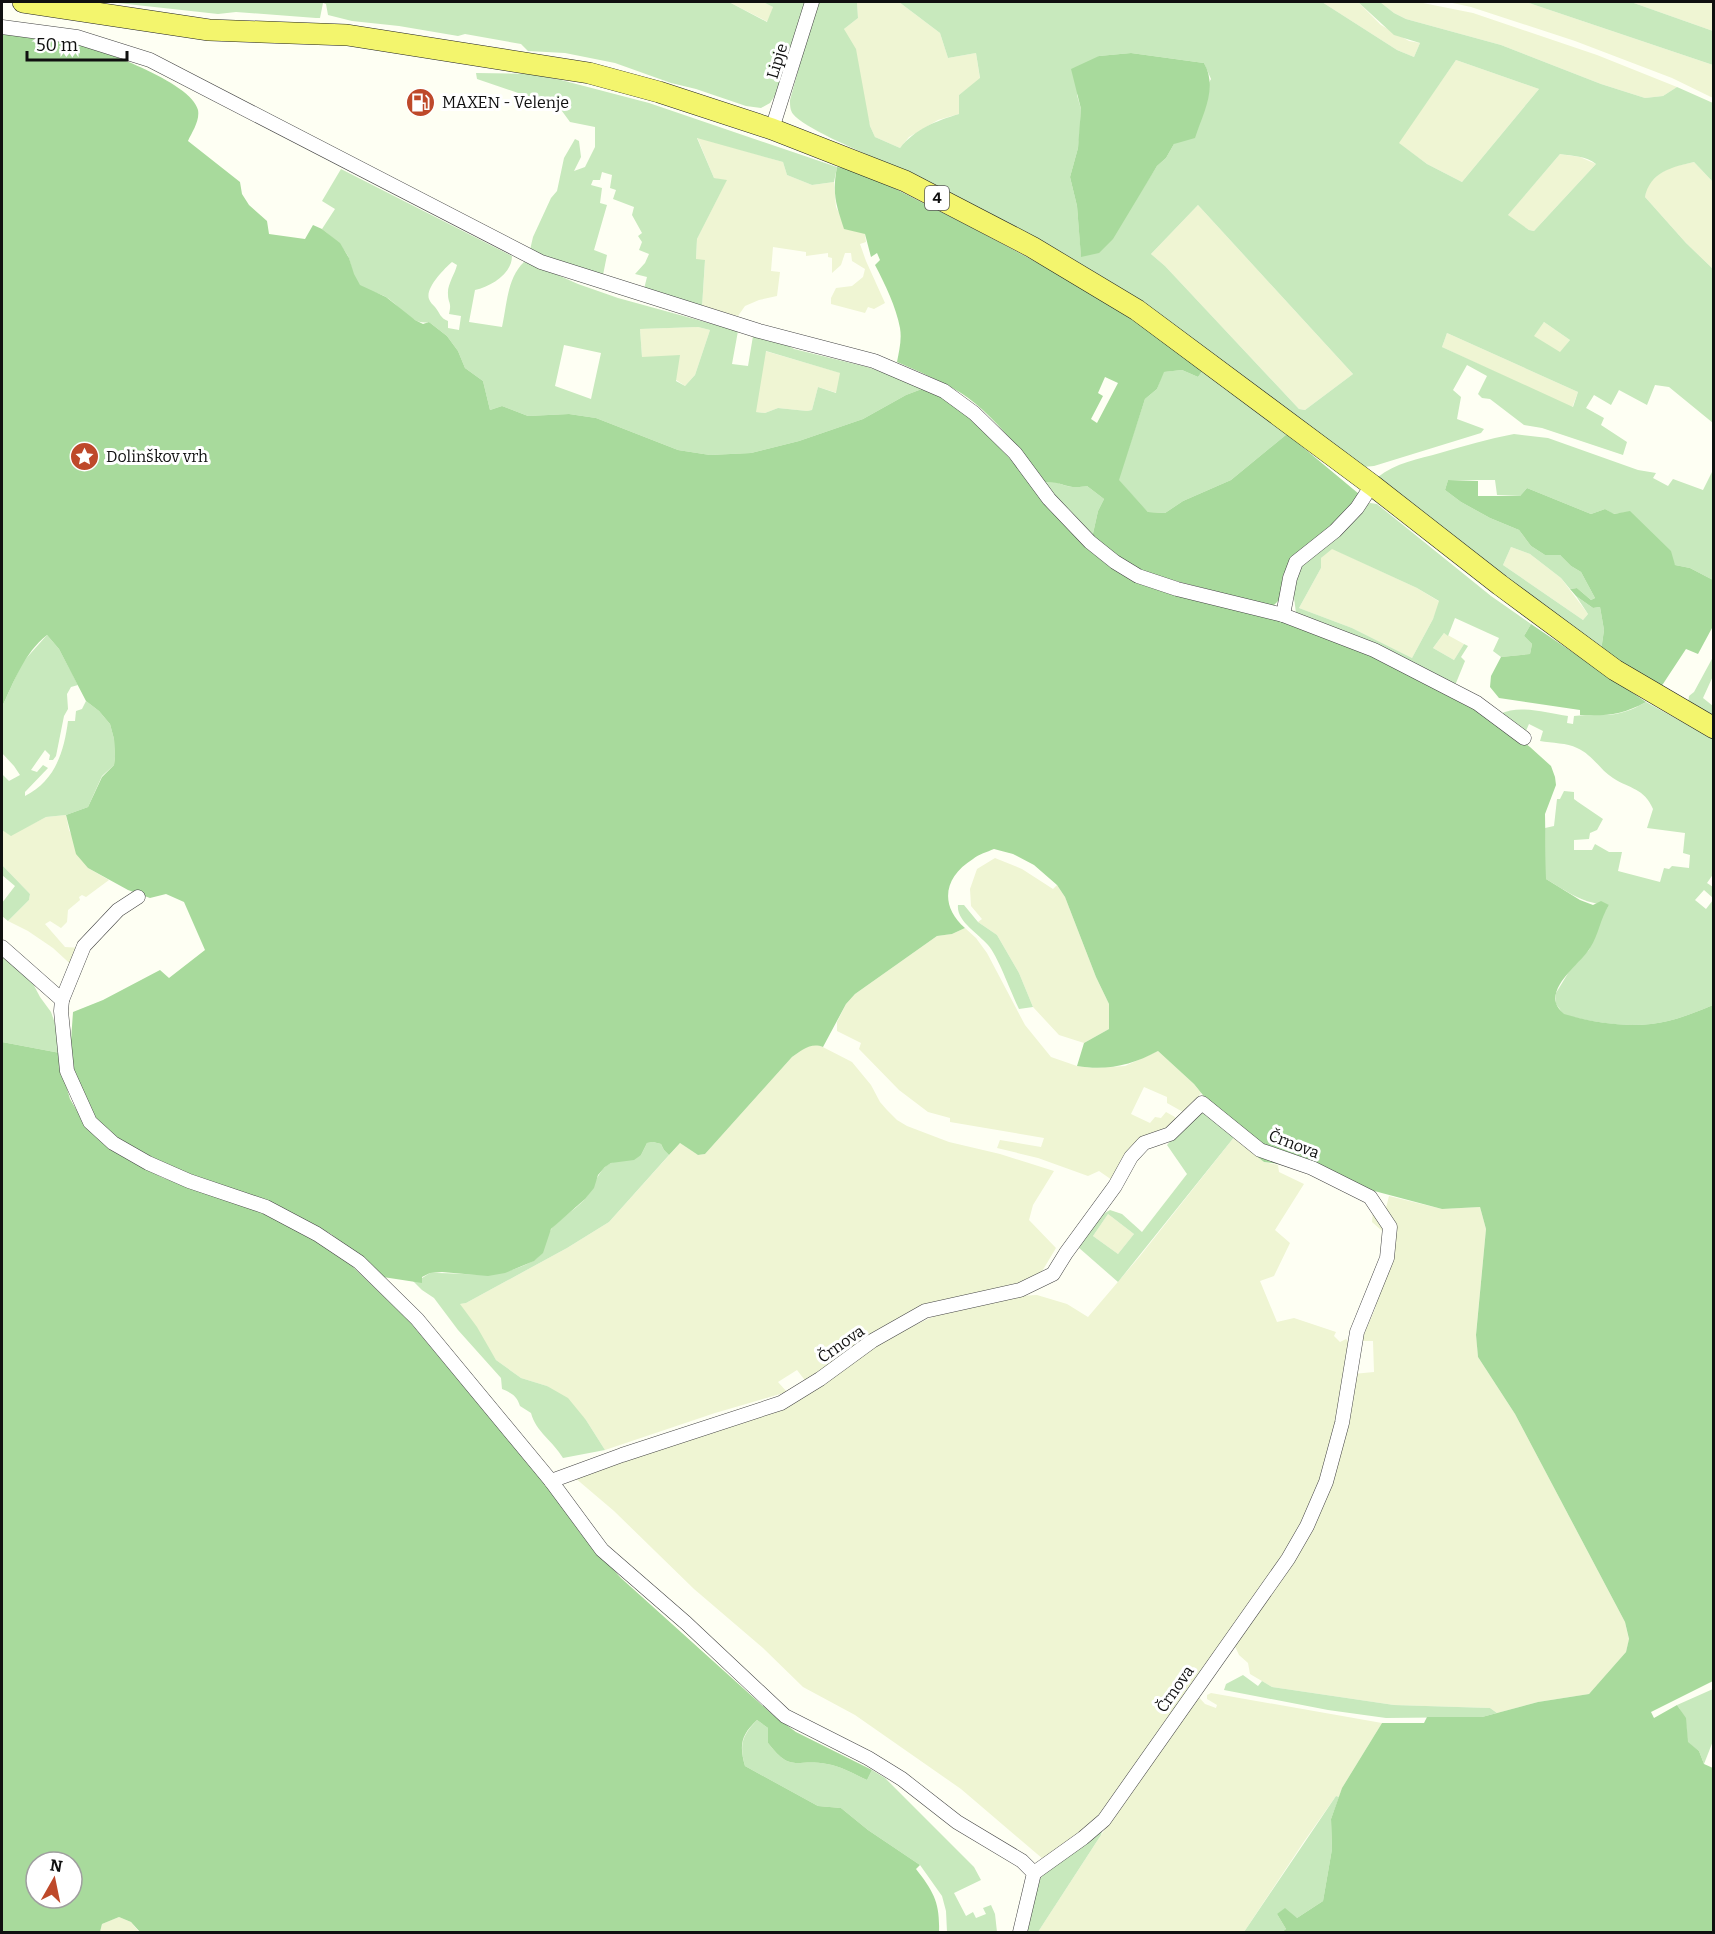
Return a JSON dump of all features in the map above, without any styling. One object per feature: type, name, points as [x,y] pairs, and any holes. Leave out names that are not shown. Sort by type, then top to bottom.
[{"type":"main road","name":"4","points":[[23,2],[209,30],[346,35],[589,73],[772,129],[905,181],[1032,247],[1137,310],[1615,670],[1713,728]]},
{"type":"street","name":"Lipje","points":[[772,129],[812,2]]},
{"type":"street","points":[[2,27],[77,38],[150,60],[541,262],[759,331],[874,362],[944,391],[974,413],[1015,453],[1049,499],[1090,542],[1115,562],[1138,576],[1177,589],[1283,615],[1374,650],[1477,703],[1524,738]]},
{"type":"street","points":[[1283,615],[1290,578],[1296,562],[1335,531],[1357,508],[1372,485]]},
{"type":"street","points":[[138,897],[118,910],[84,945],[62,1000],[67,1071],[90,1122],[113,1143],[148,1162],[189,1181],[266,1207],[317,1234],[359,1263],[417,1319],[552,1481],[602,1550],[686,1623],[785,1716],[868,1758],[902,1779],[957,1822],[1022,1861],[1035,1874],[1020,1932]]},
{"type":"street","points":[[2,947],[62,1000]]},
{"type":"street","name":"Črnova","points":[[552,1481],[622,1455],[781,1403],[820,1379],[872,1341],[925,1311],[1020,1290],[1053,1274],[1115,1186],[1131,1157],[1144,1143],[1170,1134],[1202,1104],[1260,1150],[1312,1168],[1370,1197],[1390,1227],[1387,1258],[1357,1332],[1342,1423],[1326,1482],[1307,1526],[1288,1559],[1104,1820],[1035,1874]]},
{"type":"green space","points":[[109,2],[729,2],[767,22],[773,7],[763,2],[806,2],[776,94],[770,103],[761,108],[746,106],[671,83],[615,63],[565,53],[528,51],[521,44],[465,34],[458,36],[352,21],[328,15],[326,4],[323,3],[320,18],[316,18],[236,12],[218,14]]},
{"type":"green space","points":[[729,2],[763,2],[773,7],[768,22]]},
{"type":"green space","points":[[817,2],[857,2],[858,18],[844,29],[856,49],[870,126],[875,137],[900,148],[926,127],[959,114],[959,95],[980,78],[976,53],[948,58],[940,33],[899,2],[1322,2],[1397,50],[1414,57],[1420,43],[1394,35],[1358,2],[1380,2],[1406,19],[1501,45],[1601,84],[1645,98],[1663,96],[1677,87],[1713,103],[1713,182],[1694,162],[1670,169],[1657,176],[1645,197],[1713,269],[1713,423],[1669,387],[1655,385],[1647,405],[1619,390],[1611,405],[1594,395],[1586,408],[1604,418],[1601,425],[1627,442],[1623,455],[1542,428],[1524,425],[1490,399],[1482,398],[1478,394],[1487,376],[1467,365],[1453,390],[1461,397],[1457,419],[1484,429],[1481,433],[1374,466],[1363,467],[874,158],[808,126],[793,114],[790,100]],"holes":[[[1131,53],[1204,63],[1211,79],[1166,158],[1157,166],[1138,196],[1081,256],[1077,206],[1070,177],[1080,131],[1081,109],[1077,95],[1099,56]],[[1456,60],[1539,89],[1462,182],[1427,164],[1399,143]],[[1560,154],[1584,158],[1596,164],[1534,231],[1508,215]],[[1198,205],[1353,374],[1305,410],[1299,409],[1165,266],[1151,254]],[[1544,322],[1570,340],[1560,352],[1534,336]],[[1447,333],[1578,392],[1573,407],[1442,347]]]},
{"type":"green space","points":[[857,2],[899,2],[940,33],[948,58],[976,53],[980,79],[959,95],[959,114],[938,120],[909,137],[900,148],[875,137],[870,126],[844,29],[858,18]]},
{"type":"green space","points":[[1322,2],[1358,2],[1381,25],[1409,41],[1420,43],[1414,57],[1397,50]]},
{"type":"green space","points":[[1380,2],[1418,2],[1473,13],[1597,55],[1677,87],[1663,96],[1645,98],[1601,84],[1501,45],[1406,19]]},
{"type":"green space","points":[[1448,2],[1526,2],[1713,65],[1713,98],[1672,78],[1575,41],[1471,7]]},
{"type":"green space","points":[[1526,2],[1631,2],[1713,31],[1713,65]]},
{"type":"green space","points":[[1631,2],[1713,2],[1713,31]]},
{"type":"green space","points":[[2,33],[83,45],[142,68],[179,88],[192,99],[198,110],[197,122],[188,141],[240,182],[242,194],[249,205],[267,221],[269,234],[305,239],[313,225],[340,243],[360,285],[386,297],[415,320],[423,324],[429,322],[447,336],[458,351],[465,368],[483,381],[490,410],[502,406],[528,416],[569,414],[596,418],[678,450],[710,455],[751,453],[799,441],[863,419],[906,395],[927,387],[963,409],[1111,566],[1339,639],[1463,701],[1505,728],[1551,766],[1556,785],[1545,814],[1546,879],[1580,900],[1593,905],[1601,901],[1609,905],[1590,948],[1558,988],[1556,1003],[1558,1007],[1564,1014],[1585,1019],[1640,1025],[1675,1019],[1713,1005],[1713,1681],[1651,1712],[1654,1718],[1677,1705],[1686,1718],[1688,1742],[1699,1751],[1704,1764],[1713,1768],[1713,1932],[1282,1932],[1286,1929],[1277,1914],[1285,1908],[1297,1918],[1323,1901],[1332,1849],[1331,1819],[1342,1788],[1382,1723],[1424,1723],[1427,1717],[1482,1717],[1538,1702],[1589,1694],[1626,1652],[1629,1639],[1625,1622],[1515,1414],[1478,1357],[1476,1335],[1486,1229],[1480,1207],[1442,1209],[1363,1188],[1312,1168],[1264,1162],[1244,1146],[1194,1084],[1158,1051],[1119,1066],[1099,1068],[1077,1066],[1084,1043],[1109,1029],[1109,1004],[1065,897],[1057,885],[1034,865],[1013,854],[994,849],[963,866],[951,883],[948,901],[951,910],[965,928],[952,934],[937,936],[855,994],[846,1004],[823,1047],[811,1046],[792,1057],[705,1154],[698,1155],[680,1143],[669,1155],[661,1144],[653,1142],[647,1143],[641,1155],[634,1160],[611,1163],[598,1175],[594,1188],[585,1199],[551,1229],[543,1253],[534,1261],[505,1273],[488,1276],[430,1273],[422,1277],[422,1283],[383,1277],[331,1234],[281,1207],[194,1177],[128,1148],[98,1123],[75,1081],[70,1055],[73,1012],[103,1000],[160,970],[169,978],[205,950],[184,902],[166,894],[150,898],[128,890],[88,868],[76,854],[66,815],[88,807],[102,777],[114,765],[114,739],[110,724],[86,701],[59,649],[47,635],[26,659],[2,707]]},
{"type":"green space","points":[[1131,53],[1204,63],[1210,82],[1208,100],[1195,138],[1174,144],[1166,158],[1157,166],[1113,239],[1099,253],[1081,257],[1077,206],[1070,177],[1078,148],[1081,109],[1071,69],[1099,56]]},
{"type":"green space","points":[[1456,60],[1539,89],[1462,182],[1427,164],[1398,143]]},
{"type":"green space","points":[[476,73],[531,74],[649,103],[837,167],[834,182],[812,185],[787,175],[783,162],[697,138],[714,178],[727,180],[697,239],[696,259],[705,260],[702,307],[643,293],[647,277],[635,274],[645,263],[649,254],[639,250],[642,242],[638,236],[642,233],[632,215],[634,207],[613,199],[616,190],[610,188],[612,175],[602,172],[600,180],[593,180],[591,185],[602,188],[600,203],[607,205],[594,250],[607,255],[603,275],[598,279],[530,250],[533,237],[551,198],[557,191],[564,158],[575,139],[579,141],[581,157],[574,171],[585,167],[595,147],[595,127],[570,122],[559,107],[477,79]]},
{"type":"green space","points":[[697,137],[783,162],[787,175],[812,185],[834,182],[836,207],[840,215],[865,234],[866,242],[860,244],[885,303],[874,309],[868,307],[865,313],[831,304],[836,288],[852,286],[863,277],[865,269],[852,261],[851,253],[845,253],[841,265],[832,273],[832,258],[828,257],[828,253],[806,256],[806,252],[773,247],[771,271],[780,272],[777,296],[745,306],[738,316],[702,307],[705,261],[696,260],[697,239],[726,181],[714,178]]},
{"type":"green space","points":[[1560,154],[1580,157],[1596,164],[1534,231],[1529,230],[1507,216]]},
{"type":"green space","points":[[1694,162],[1713,182],[1713,269],[1645,197],[1647,185],[1659,174],[1672,167]]},
{"type":"green space","points":[[837,167],[870,177],[896,189],[1000,243],[1104,302],[1203,370],[1198,377],[1182,370],[1164,372],[1157,389],[1145,399],[1119,480],[1148,512],[1165,513],[1183,501],[1231,480],[1287,434],[1359,494],[1350,512],[1289,564],[1283,575],[1280,599],[1273,606],[1141,572],[1113,555],[1092,538],[1098,511],[1104,499],[1087,486],[1074,487],[1045,482],[1006,434],[972,401],[946,384],[897,362],[900,328],[893,304],[875,265],[880,260],[877,253],[871,257],[865,234],[844,229],[836,199]],"holes":[[[1105,377],[1118,383],[1097,423],[1091,419],[1103,396],[1098,393]]]},
{"type":"green space","points":[[341,169],[512,256],[505,274],[488,286],[475,290],[469,322],[502,327],[511,284],[518,268],[524,262],[618,298],[738,331],[732,364],[748,366],[753,336],[867,367],[927,387],[906,395],[863,419],[799,441],[751,453],[710,455],[678,450],[596,418],[569,414],[528,416],[502,406],[490,410],[483,381],[465,368],[458,351],[447,336],[429,322],[411,318],[386,297],[363,288],[357,283],[348,256],[322,229],[335,209],[322,201]],"holes":[[[452,262],[457,265],[448,294],[449,314],[461,316],[459,330],[448,328],[448,321],[442,317],[429,299],[432,284]],[[698,327],[710,330],[695,375],[685,386],[676,381],[680,355],[642,357],[640,329]],[[564,345],[601,353],[591,399],[555,386]],[[766,351],[840,373],[836,393],[818,387],[812,410],[778,408],[765,413],[756,412]]]},
{"type":"green space","points":[[1198,205],[1353,374],[1305,410],[1299,409],[1165,266],[1151,254]]},
{"type":"green space","points":[[1544,322],[1570,340],[1560,353],[1533,336]]},
{"type":"green space","points":[[698,327],[710,330],[695,375],[685,386],[642,357],[640,329]]},
{"type":"green space","points":[[1447,333],[1578,392],[1572,408],[1442,347]]},
{"type":"green space","points":[[765,351],[841,373],[837,393],[818,387],[812,410],[778,408],[765,413],[755,412]]},
{"type":"green space","points":[[1182,370],[1198,377],[1203,370],[1287,434],[1231,480],[1183,501],[1165,513],[1148,512],[1118,480],[1145,399],[1157,389],[1163,372]]},
{"type":"green space","points":[[1514,434],[1548,438],[1638,470],[1656,473],[1653,478],[1668,486],[1673,479],[1703,490],[1713,470],[1713,580],[1690,568],[1675,565],[1630,512],[1613,514],[1605,509],[1591,514],[1527,488],[1520,496],[1497,495],[1495,480],[1448,480],[1445,490],[1461,502],[1490,518],[1519,530],[1531,546],[1545,555],[1560,555],[1581,572],[1595,598],[1591,600],[1577,588],[1570,589],[1561,578],[1530,554],[1511,547],[1503,565],[1583,620],[1588,614],[1576,596],[1593,608],[1600,607],[1604,630],[1601,651],[1378,477],[1408,462]]},
{"type":"green space","points":[[1448,480],[1478,481],[1478,496],[1520,496],[1527,488],[1591,514],[1605,509],[1614,514],[1630,511],[1671,551],[1675,565],[1690,568],[1713,580],[1713,629],[1698,654],[1686,649],[1661,687],[1601,651],[1604,630],[1600,607],[1593,608],[1570,589],[1577,588],[1591,600],[1595,598],[1581,572],[1560,555],[1545,555],[1531,546],[1519,530],[1490,518],[1461,502],[1445,490]]},
{"type":"green space","points":[[1055,481],[1070,487],[1087,486],[1104,499],[1098,511],[1092,538],[1054,496],[1045,482]]},
{"type":"green space","points":[[1377,504],[1491,596],[1531,624],[1524,636],[1532,644],[1530,654],[1501,657],[1493,651],[1499,638],[1455,618],[1448,636],[1444,633],[1433,648],[1454,660],[1464,644],[1468,646],[1461,657],[1465,661],[1456,683],[1452,686],[1350,634],[1296,613],[1293,584],[1296,575],[1312,554],[1365,505]],"holes":[[[1332,549],[1417,588],[1439,601],[1433,619],[1412,658],[1352,628],[1299,608],[1321,568],[1321,558]]]},
{"type":"green space","points":[[1511,547],[1530,554],[1561,578],[1588,614],[1583,620],[1503,565]]},
{"type":"green space","points":[[1331,548],[1417,588],[1440,602],[1412,658],[1352,628],[1299,608],[1321,568],[1321,558]]},
{"type":"green space","points":[[1531,624],[1646,702],[1622,712],[1606,715],[1580,715],[1580,710],[1499,698],[1490,687],[1491,676],[1501,657],[1530,654],[1532,644],[1524,636]]},
{"type":"green space","points":[[1444,633],[1464,644],[1454,660],[1433,648]]},
{"type":"green space","points":[[47,635],[59,649],[78,685],[71,687],[67,694],[68,709],[64,716],[56,756],[53,760],[49,760],[50,755],[45,750],[31,770],[37,772],[43,765],[48,768],[25,792],[25,796],[35,790],[51,774],[61,754],[68,721],[75,721],[76,711],[82,709],[86,701],[110,724],[114,739],[114,765],[102,776],[88,807],[66,815],[46,817],[11,836],[2,830],[2,774],[9,781],[20,775],[2,753],[2,707],[22,663]]},
{"type":"green space","points":[[1713,657],[1713,676],[1703,698],[1713,706],[1713,719],[1688,704],[1689,696],[1694,692]]},
{"type":"green space","points":[[1646,702],[1713,739],[1714,873],[1707,883],[1713,887],[1713,898],[1704,890],[1695,900],[1706,909],[1713,900],[1713,1005],[1683,1017],[1659,1023],[1629,1025],[1596,1022],[1564,1015],[1556,1004],[1556,993],[1570,970],[1589,950],[1601,917],[1609,905],[1583,900],[1546,879],[1545,828],[1554,826],[1557,799],[1560,799],[1564,791],[1574,792],[1574,799],[1603,819],[1597,830],[1590,833],[1589,839],[1574,840],[1574,850],[1592,850],[1595,844],[1609,852],[1622,852],[1618,871],[1660,882],[1664,868],[1669,869],[1672,866],[1689,868],[1690,855],[1683,853],[1685,833],[1647,828],[1653,809],[1641,793],[1608,775],[1583,751],[1569,745],[1540,741],[1543,731],[1529,724],[1525,733],[1500,714],[1516,710],[1533,710],[1568,716],[1567,723],[1573,724],[1574,716],[1618,714]]},
{"type":"green space","points":[[66,815],[69,830],[88,868],[109,880],[86,897],[82,895],[79,897],[80,900],[68,910],[67,922],[61,928],[50,921],[45,924],[65,947],[81,948],[77,970],[53,948],[8,921],[29,900],[30,894],[2,865],[2,830],[11,835],[46,817]]},
{"type":"green space","points":[[995,858],[1022,869],[1053,889],[1057,885],[1065,897],[1109,1004],[1109,1029],[1084,1043],[1059,1035],[1033,1007],[1019,973],[997,935],[978,922],[982,919],[971,906],[970,889],[977,869]]},
{"type":"green space","points":[[2,865],[30,894],[29,900],[8,921],[2,916],[2,903],[15,886],[2,875]]},
{"type":"green space","points":[[958,905],[964,905],[978,922],[997,935],[1019,973],[1033,1007],[1019,1009],[992,950],[964,922],[958,911]]},
{"type":"green space","points":[[965,928],[987,953],[1025,1025],[1051,1057],[1077,1066],[1093,1068],[1125,1066],[1158,1051],[1201,1093],[1192,1106],[1183,1112],[1167,1103],[1167,1097],[1144,1087],[1131,1114],[1150,1123],[1155,1117],[1161,1118],[1166,1112],[1175,1117],[1177,1124],[1136,1145],[1121,1159],[1112,1180],[1099,1171],[1088,1176],[1038,1158],[997,1148],[1000,1140],[1041,1147],[1044,1138],[950,1122],[950,1118],[928,1112],[899,1090],[859,1049],[861,1043],[837,1031],[837,1022],[846,1004],[855,994],[937,936],[952,934]]},
{"type":"green space","points":[[2,953],[30,978],[51,1012],[57,1029],[60,1053],[2,1042]]},
{"type":"green space","points":[[2,1042],[60,1053],[70,1099],[85,1124],[118,1154],[163,1178],[248,1205],[304,1233],[351,1265],[409,1321],[547,1486],[581,1534],[621,1578],[773,1715],[796,1732],[872,1770],[867,1780],[832,1765],[789,1762],[776,1753],[768,1743],[768,1728],[757,1720],[743,1741],[742,1752],[745,1766],[818,1806],[841,1808],[868,1830],[920,1865],[916,1869],[935,1898],[939,1922],[939,1932],[140,1932],[131,1922],[119,1917],[102,1924],[100,1932],[2,1932]]},
{"type":"green space","points":[[817,1044],[852,1062],[871,1085],[880,1102],[897,1120],[907,1126],[949,1142],[1000,1154],[1054,1171],[1033,1205],[1029,1220],[1056,1248],[1041,1273],[1026,1282],[926,1306],[807,1383],[797,1370],[778,1382],[787,1392],[715,1413],[605,1450],[586,1420],[547,1386],[521,1378],[496,1360],[459,1304],[466,1303],[567,1248],[609,1222],[680,1143],[698,1155],[705,1154],[792,1057],[806,1047]]},
{"type":"green space","points":[[1207,1110],[1235,1136],[1118,1282],[1078,1247],[1103,1214],[1110,1210],[1122,1214],[1142,1232],[1187,1174],[1167,1145],[1192,1116]],"holes":[[[1108,1214],[1134,1234],[1118,1254],[1093,1236]]]},
{"type":"green space","points":[[1235,1136],[1264,1162],[1278,1165],[1279,1172],[1304,1184],[1275,1230],[1290,1243],[1274,1276],[1260,1281],[1277,1322],[1294,1318],[1336,1332],[1334,1336],[1340,1342],[1346,1339],[1350,1342],[1335,1443],[1302,1531],[1091,1827],[1043,1859],[961,1789],[855,1715],[803,1687],[763,1648],[694,1589],[614,1511],[574,1477],[755,1417],[906,1329],[946,1311],[1018,1296],[1037,1295],[1067,1304],[1088,1317],[1140,1256]]},
{"type":"green space","points":[[647,1143],[661,1144],[669,1155],[609,1222],[567,1248],[466,1303],[460,1304],[477,1327],[496,1360],[521,1378],[547,1386],[568,1398],[586,1420],[605,1450],[563,1458],[537,1426],[531,1413],[520,1406],[514,1395],[502,1389],[501,1378],[458,1330],[434,1298],[412,1280],[422,1282],[422,1278],[430,1273],[497,1273],[535,1260],[553,1227],[584,1200],[606,1166],[618,1160],[641,1155]]},
{"type":"green space","points":[[1389,1196],[1442,1209],[1480,1207],[1486,1229],[1476,1334],[1478,1357],[1515,1414],[1625,1622],[1629,1640],[1626,1652],[1589,1694],[1538,1702],[1497,1713],[1490,1708],[1394,1705],[1272,1687],[1250,1674],[1248,1663],[1239,1655],[1232,1640],[1304,1541],[1353,1374],[1374,1372],[1373,1341],[1361,1341],[1375,1309],[1386,1268],[1389,1237],[1372,1222],[1373,1210],[1385,1212]]},
{"type":"green space","points":[[1108,1214],[1134,1234],[1118,1254],[1093,1236]]},
{"type":"green space","points":[[1243,1675],[1258,1686],[1262,1681],[1272,1687],[1394,1705],[1490,1708],[1497,1713],[1482,1717],[1386,1718],[1328,1710],[1224,1690],[1226,1684]]},
{"type":"green space","points":[[1713,1689],[1713,1741],[1704,1764],[1699,1751],[1687,1742],[1685,1722],[1677,1705]]},
{"type":"green space","points":[[1211,1693],[1382,1723],[1342,1788],[1339,1797],[1336,1796],[1244,1932],[1038,1932],[1107,1826],[1106,1821],[1196,1694],[1205,1704],[1216,1708],[1217,1705],[1207,1699],[1207,1695]]},
{"type":"green space","points":[[757,1720],[768,1728],[768,1743],[776,1753],[789,1762],[832,1765],[867,1780],[872,1770],[885,1778],[974,1867],[981,1880],[954,1893],[966,1916],[973,1912],[976,1918],[986,1914],[983,1908],[991,1905],[995,1914],[997,1932],[947,1932],[946,1911],[942,1896],[920,1865],[868,1830],[841,1808],[818,1806],[745,1766],[742,1752],[743,1741]]},
{"type":"green space","points":[[1336,1796],[1339,1797],[1331,1819],[1332,1849],[1323,1901],[1297,1918],[1277,1914],[1286,1929],[1282,1932],[1244,1932]]},
{"type":"green space","points":[[1104,1824],[1101,1835],[1038,1932],[1026,1932],[1040,1879],[1046,1871]]},
{"type":"green space","points":[[119,1917],[131,1922],[139,1932],[100,1932],[102,1924]]},
{"type":"place","name":"MAXEN - Velenje","points":[[421,102]]},
{"type":"place","name":"Dolinškov vrh","points":[[85,456]]}]
